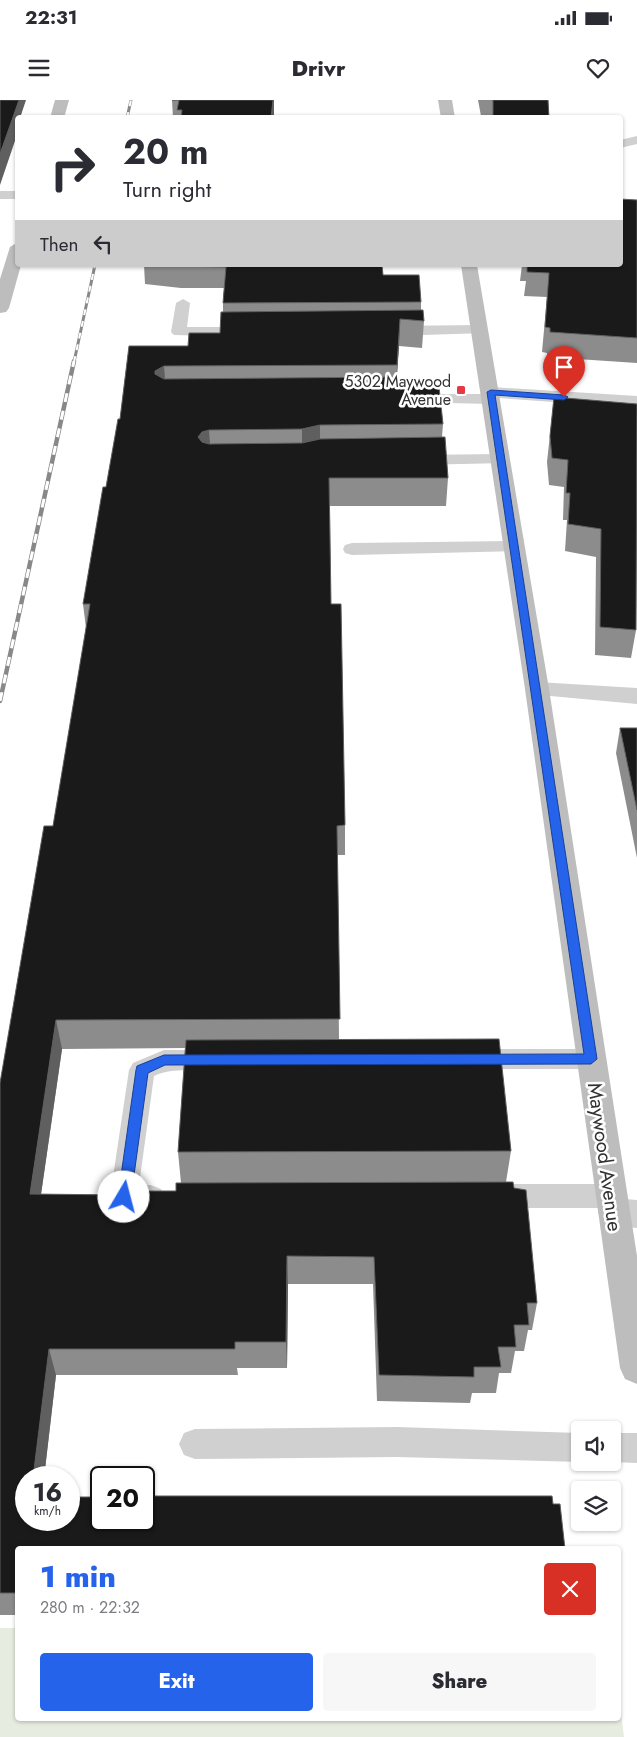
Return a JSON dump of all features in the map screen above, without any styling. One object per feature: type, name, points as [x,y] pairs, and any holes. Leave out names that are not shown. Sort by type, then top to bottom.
[{"type":"street","points":[[58,115],[62,100]]},
{"type":"street","points":[[445,100],[448,115]]},
{"type":"street","points":[[0,308],[15,257]]},
{"type":"street","name":"Maywood Avenue","points":[[469,267],[537,689],[591,1059],[620,1207],[637,1368]]},
{"type":"street","points":[[491,396],[637,402]]},
{"type":"street","points":[[537,689],[637,696]]},
{"type":"lane","points":[[623,143],[637,140]]},
{"type":"lane","points":[[0,195],[15,195]]},
{"type":"lane","points":[[183,303],[177,340],[266,332]]},
{"type":"lane","points":[[373,331],[480,330]]},
{"type":"lane","points":[[393,399],[491,396]]},
{"type":"lane","points":[[396,460],[501,459]]},
{"type":"lane","points":[[352,549],[514,547]]},
{"type":"lane","points":[[442,1059],[591,1059]]},
{"type":"lane","points":[[174,1197],[124,1197],[142,1070],[164,1060],[243,1060]]},
{"type":"lane","points":[[472,1196],[620,1207]]},
{"type":"lane","points":[[195,1444],[397,1442],[571,1448]]},
{"type":"lane","points":[[621,1448],[637,1448]]},
{"type":"shaded area","points":[[0,1628],[15,1628],[15,1721],[621,1721],[621,1713],[624,1737],[0,1737]]},
{"type":"building","points":[[0,100],[19,100],[0,154]]},
{"type":"building","points":[[179,100],[273,100],[271,115],[181,115],[182,110],[177,110]]},
{"type":"building","points":[[493,100],[548,100],[549,115],[493,115]]},
{"type":"building","points":[[623,199],[637,200],[637,338],[550,332],[550,328],[545,327],[549,273],[527,272],[527,267],[623,267]]},
{"type":"building","points":[[226,267],[382,267],[383,275],[419,275],[421,302],[223,303]]},
{"type":"building","points":[[423,310],[424,321],[400,319],[397,365],[164,366],[155,371],[155,374],[164,379],[396,377],[395,384],[439,387],[443,424],[320,425],[302,429],[209,430],[202,432],[198,437],[202,442],[209,444],[302,443],[320,439],[445,437],[448,478],[329,478],[331,604],[341,604],[345,825],[337,826],[340,1019],[56,1020],[30,1194],[122,1195],[123,1191],[176,1191],[176,1183],[513,1182],[514,1188],[526,1190],[537,1303],[527,1303],[529,1325],[514,1325],[516,1347],[498,1347],[501,1367],[474,1367],[474,1377],[379,1375],[374,1257],[287,1256],[286,1342],[235,1342],[235,1349],[49,1349],[34,1466],[15,1466],[15,1531],[80,1531],[80,1497],[90,1497],[90,1531],[155,1531],[155,1496],[552,1496],[553,1504],[560,1504],[565,1546],[15,1546],[15,1593],[0,1593],[0,1083],[44,826],[53,826],[90,604],[83,604],[103,487],[106,487],[118,419],[120,419],[129,346],[188,346],[189,333],[220,333],[221,312]]},
{"type":"building","points":[[554,397],[637,404],[636,630],[600,627],[601,529],[568,524],[570,493],[566,493],[568,460],[552,458],[550,436]]},
{"type":"building","points":[[620,728],[637,728],[637,810]]},
{"type":"building","points":[[499,1039],[511,1151],[178,1152],[186,1040]]},
{"type":"railway","points":[[128,115],[131,100]]},
{"type":"railway","points":[[74,362],[95,267]]},
{"type":"railway","points":[[0,701],[74,361]]},
{"type":"place","name":"5302 Maywood Avenue","points":[[461,390]]},
{"type":"route","points":[[124,1197],[142,1070],[164,1060],[591,1059],[491,392],[564,397]]}]
